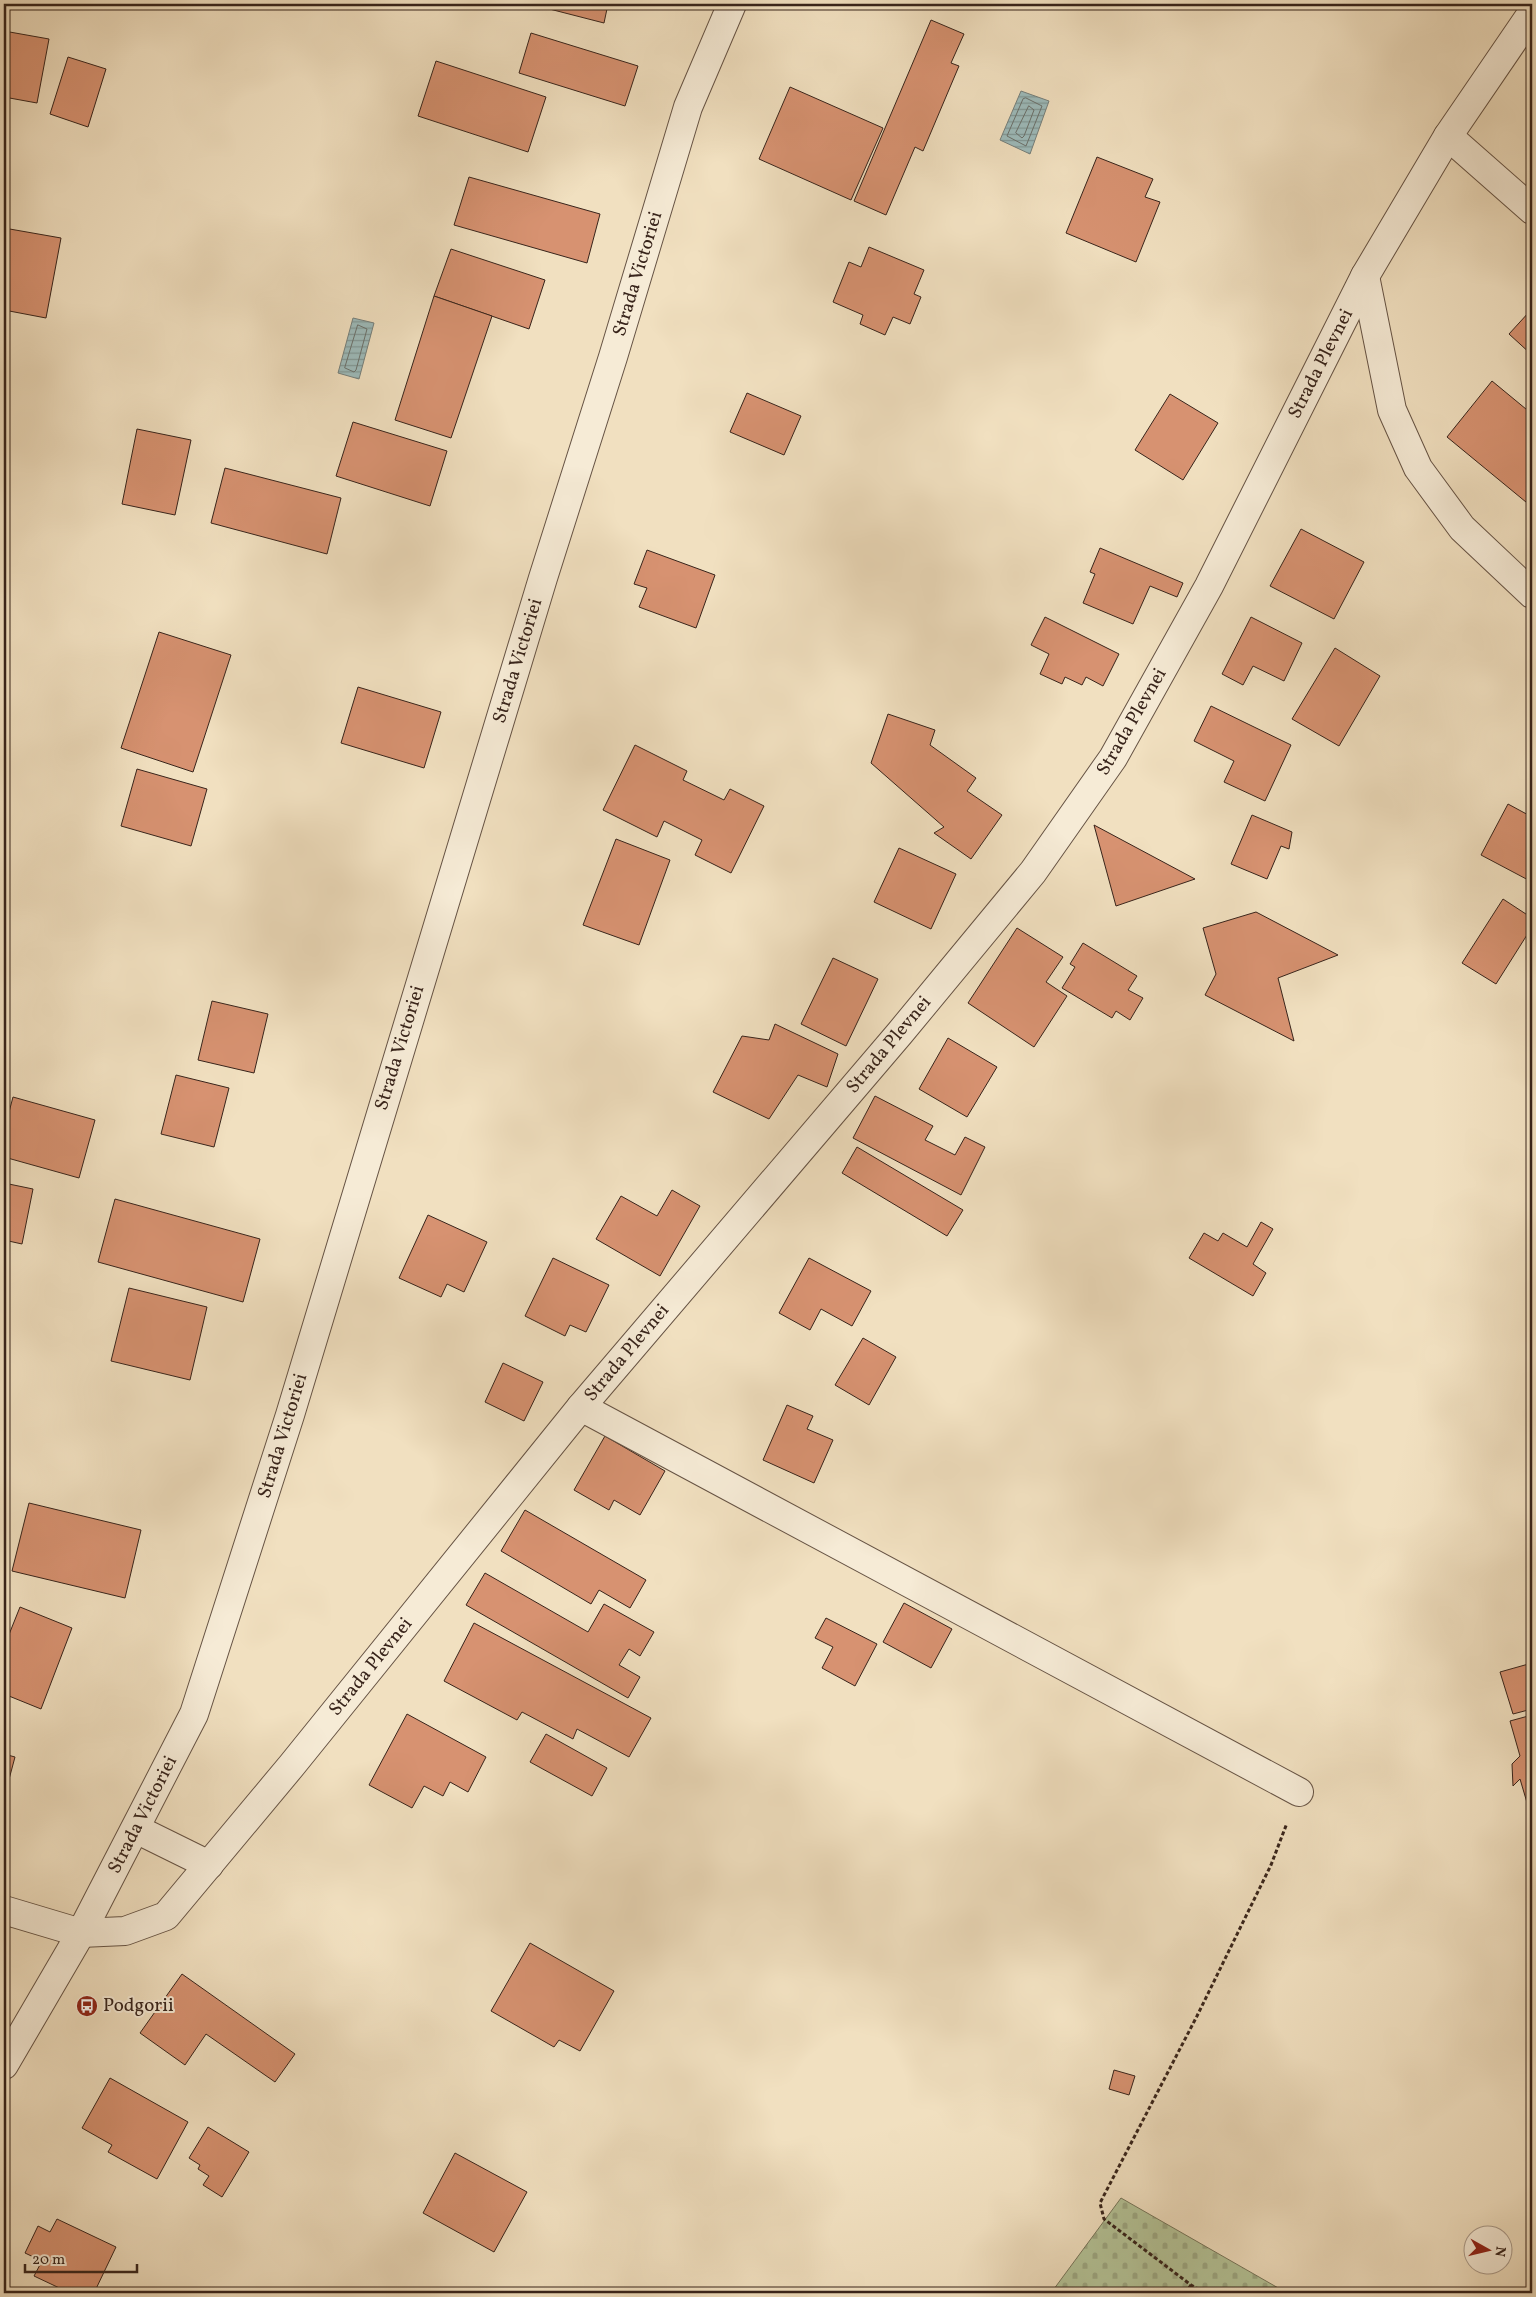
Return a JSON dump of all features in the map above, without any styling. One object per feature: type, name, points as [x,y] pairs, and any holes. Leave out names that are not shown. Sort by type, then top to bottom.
[{"type":"street","name":"Strada Victoriei","points":[[4,2065],[81,1933],[194,1714],[290,1415],[543,578],[613,357],[688,107],[732,4]]},
{"type":"street","name":"Strada Plevnei","points":[[4,1910],[81,1933],[126,1931],[166,1916],[581,1407],[900,1033],[1033,872],[1113,758],[1209,586],[1365,276],[1448,136],[1532,13]]},
{"type":"street","points":[[1448,136],[1532,210]]},
{"type":"street","points":[[1365,276],[1392,410],[1418,468],[1462,528],[1532,594]]},
{"type":"street","points":[[581,1407],[1298,1792]]},
{"type":"street","points":[[136,1828],[210,1864]]},
{"type":"path","points":[[1205,2293],[1191,2285],[1104,2219],[1100,2204],[1267,1874],[1298,1792]]},
{"type":"path","points":[[1185,2293],[1191,2285]]},
{"type":"green space","points":[[1121,2198],[1287,2293],[1051,2293]]},
{"type":"water","points":[[1021,91],[1049,101],[1030,154],[1000,140]]},
{"type":"water","points":[[353,318],[374,323],[359,379],[338,373]]},
{"type":"building","points":[[530,4],[608,4],[604,23]]},
{"type":"building","points":[[931,20],[964,34],[951,63],[959,66],[923,151],[915,147],[886,215],[854,201]]},
{"type":"building","points":[[4,31],[49,39],[37,103],[4,97]]},
{"type":"building","points":[[531,33],[638,66],[625,106],[519,73]]},
{"type":"building","points":[[68,57],[106,69],[88,127],[50,114]]},
{"type":"building","points":[[436,61],[546,97],[528,152],[418,116]]},
{"type":"building","points":[[790,87],[883,128],[851,200],[759,159]]},
{"type":"building","points":[[1097,157],[1153,179],[1145,197],[1160,202],[1136,262],[1066,233]]},
{"type":"building","points":[[469,177],[600,214],[587,263],[454,225]]},
{"type":"building","points":[[4,228],[61,238],[46,318],[4,310]]},
{"type":"building","points":[[869,247],[924,270],[914,294],[921,297],[910,324],[893,317],[885,335],[860,324],[863,315],[833,302],[849,262],[861,267]]},
{"type":"building","points":[[451,249],[545,280],[529,329],[434,296]]},
{"type":"building","points":[[434,296],[492,316],[451,438],[395,420]]},
{"type":"building","points":[[1530,311],[1532,312],[1532,355],[1509,334]]},
{"type":"building","points":[[1492,381],[1532,414],[1532,507],[1447,437]]},
{"type":"building","points":[[747,393],[801,416],[784,455],[730,432]]},
{"type":"building","points":[[1170,394],[1218,423],[1183,480],[1135,450]]},
{"type":"building","points":[[353,422],[447,451],[430,506],[336,476]]},
{"type":"building","points":[[137,429],[191,440],[175,515],[122,504]]},
{"type":"building","points":[[225,468],[341,498],[327,554],[211,523]]},
{"type":"building","points":[[1301,529],[1364,562],[1334,619],[1270,586]]},
{"type":"building","points":[[1100,548],[1183,583],[1177,597],[1150,586],[1133,624],[1083,603],[1095,574],[1090,572]]},
{"type":"building","points":[[647,550],[715,575],[696,628],[639,607],[647,588],[634,584]]},
{"type":"building","points":[[1045,617],[1119,654],[1103,686],[1086,677],[1082,685],[1065,677],[1062,684],[1040,674],[1049,654],[1031,645]]},
{"type":"building","points":[[1251,617],[1302,643],[1284,681],[1253,666],[1243,685],[1222,674]]},
{"type":"building","points":[[159,632],[231,655],[193,772],[121,748]]},
{"type":"building","points":[[1335,648],[1380,676],[1339,746],[1292,719]]},
{"type":"building","points":[[358,687],[441,712],[424,768],[341,743]]},
{"type":"building","points":[[1211,706],[1291,745],[1265,801],[1224,782],[1234,761],[1194,741]]},
{"type":"building","points":[[888,714],[935,730],[930,745],[976,778],[967,791],[1002,815],[971,859],[934,833],[944,827],[871,763]]},
{"type":"building","points":[[635,745],[687,771],[683,780],[724,800],[730,789],[764,806],[731,873],[695,855],[702,840],[664,821],[657,837],[603,810]]},
{"type":"building","points":[[137,769],[207,789],[191,846],[121,826]]},
{"type":"building","points":[[1508,804],[1532,817],[1532,882],[1481,855]]},
{"type":"building","points":[[1252,815],[1292,832],[1289,849],[1281,846],[1267,879],[1231,864]]},
{"type":"building","points":[[1094,825],[1195,879],[1116,906]]},
{"type":"building","points":[[616,839],[670,860],[639,945],[583,925]]},
{"type":"building","points":[[899,848],[956,874],[931,929],[874,902]]},
{"type":"building","points":[[1503,899],[1532,918],[1532,927],[1496,984],[1462,963]]},
{"type":"building","points":[[1256,912],[1338,955],[1278,978],[1294,1041],[1205,995],[1216,974],[1203,928]]},
{"type":"building","points":[[1017,928],[1063,957],[1046,982],[1067,996],[1034,1047],[968,1003]]},
{"type":"building","points":[[1083,943],[1137,976],[1128,990],[1143,998],[1130,1020],[1116,1011],[1112,1018],[1062,988],[1075,967],[1070,964]]},
{"type":"building","points":[[833,958],[878,979],[846,1046],[801,1024]]},
{"type":"building","points":[[212,1001],[268,1014],[254,1073],[198,1060]]},
{"type":"building","points":[[775,1024],[838,1054],[827,1087],[798,1075],[769,1119],[713,1092],[742,1036],[769,1040]]},
{"type":"building","points":[[948,1038],[997,1067],[967,1117],[919,1089]]},
{"type":"building","points":[[176,1075],[229,1088],[214,1147],[161,1134]]},
{"type":"building","points":[[875,1096],[933,1126],[925,1140],[955,1155],[965,1137],[985,1147],[961,1195],[853,1138]]},
{"type":"building","points":[[13,1097],[95,1120],[79,1178],[4,1157],[4,1131]]},
{"type":"building","points":[[857,1147],[963,1210],[947,1236],[842,1173]]},
{"type":"building","points":[[4,1183],[33,1189],[22,1244],[4,1240]]},
{"type":"building","points":[[672,1190],[700,1206],[660,1276],[596,1239],[621,1196],[657,1216]]},
{"type":"building","points":[[115,1199],[260,1239],[243,1302],[98,1262]]},
{"type":"building","points":[[428,1215],[487,1242],[464,1292],[447,1284],[441,1297],[399,1278]]},
{"type":"building","points":[[1261,1222],[1273,1229],[1253,1264],[1266,1273],[1253,1296],[1189,1258],[1204,1233],[1218,1241],[1223,1233],[1247,1247]]},
{"type":"building","points":[[553,1258],[609,1285],[586,1332],[570,1325],[565,1336],[525,1316]]},
{"type":"building","points":[[809,1258],[871,1291],[852,1326],[821,1309],[810,1330],[779,1313]]},
{"type":"building","points":[[129,1288],[207,1307],[190,1380],[111,1361]]},
{"type":"building","points":[[863,1338],[896,1357],[869,1405],[835,1385]]},
{"type":"building","points":[[503,1363],[543,1382],[524,1421],[485,1402]]},
{"type":"building","points":[[787,1405],[813,1416],[807,1429],[833,1440],[814,1483],[763,1460]]},
{"type":"building","points":[[605,1436],[665,1471],[640,1515],[614,1500],[609,1510],[574,1490]]},
{"type":"building","points":[[29,1503],[141,1530],[125,1598],[12,1571]]},
{"type":"building","points":[[525,1510],[646,1580],[630,1608],[599,1590],[591,1604],[501,1551]]},
{"type":"building","points":[[485,1573],[588,1632],[604,1604],[654,1632],[640,1656],[629,1649],[619,1665],[640,1677],[628,1698],[466,1605]]},
{"type":"building","points":[[904,1603],[952,1629],[931,1668],[883,1642]]},
{"type":"building","points":[[20,1607],[72,1628],[41,1709],[4,1694],[4,1647]]},
{"type":"building","points":[[826,1618],[877,1644],[855,1686],[822,1668],[833,1647],[815,1638]]},
{"type":"building","points":[[474,1623],[651,1718],[629,1757],[577,1729],[573,1739],[522,1712],[517,1720],[444,1681]]},
{"type":"building","points":[[1532,1663],[1532,1709],[1513,1714],[1500,1672]]},
{"type":"building","points":[[407,1714],[486,1757],[468,1792],[450,1782],[443,1796],[424,1786],[412,1808],[369,1785]]},
{"type":"building","points":[[1532,1715],[1532,1804],[1528,1806],[1520,1779],[1513,1786],[1512,1764],[1520,1756],[1510,1721]]},
{"type":"building","points":[[546,1734],[607,1768],[592,1796],[530,1762]]},
{"type":"building","points":[[4,1754],[15,1757],[4,1798]]},
{"type":"building","points":[[530,1943],[614,1991],[580,2051],[559,2040],[554,2047],[491,2011]]},
{"type":"building","points":[[182,1974],[295,2054],[275,2082],[206,2034],[185,2065],[140,2033]]},
{"type":"building","points":[[1114,2070],[1135,2076],[1129,2095],[1109,2089]]},
{"type":"building","points":[[110,2078],[188,2122],[157,2179],[108,2152],[112,2145],[82,2128]]},
{"type":"building","points":[[208,2127],[249,2152],[222,2197],[203,2185],[209,2176],[198,2169],[200,2165],[189,2158]]},
{"type":"building","points":[[455,2153],[527,2192],[494,2252],[423,2213]]},
{"type":"building","points":[[57,2219],[116,2247],[94,2293],[70,2293],[34,2276],[42,2261],[25,2253],[38,2226],[50,2232]]},
{"type":"place","name":"Podgorii","points":[[87,2006]]}]
